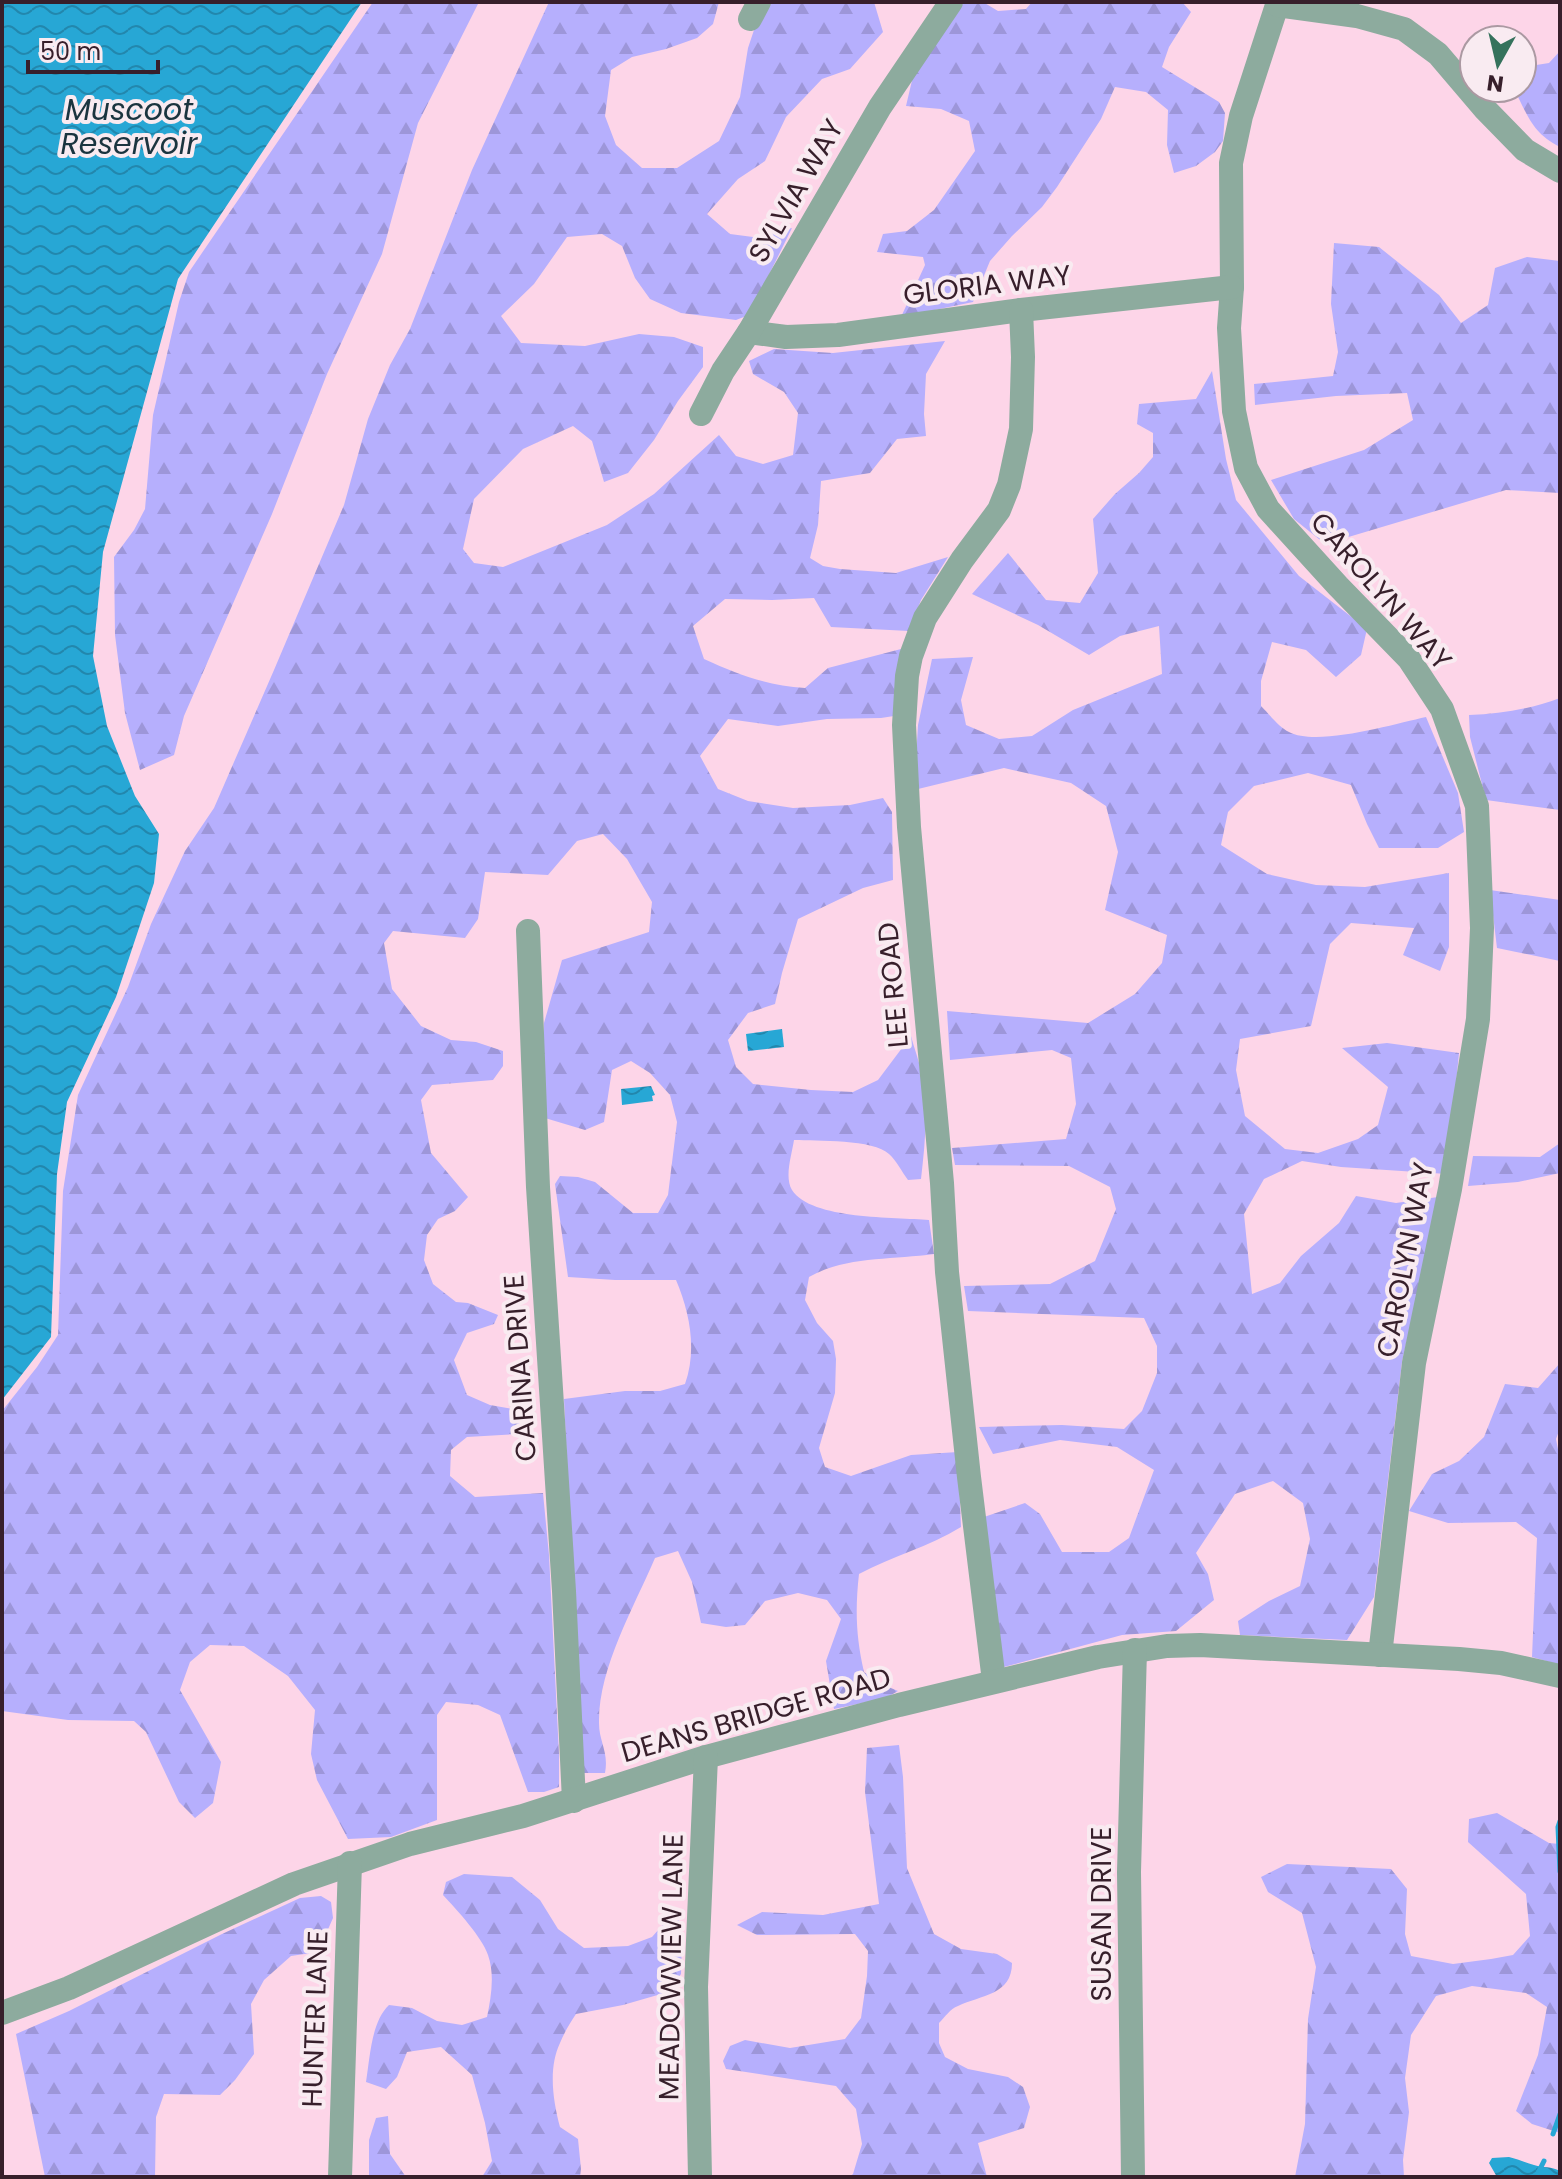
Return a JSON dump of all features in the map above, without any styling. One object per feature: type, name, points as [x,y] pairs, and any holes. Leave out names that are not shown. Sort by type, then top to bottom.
[{"type":"street","name":"SYLVIA WAY","points":[[701,414],[723,371],[749,332],[880,107],[951,2]]},
{"type":"street","points":[[1278,3],[1357,16],[1404,29],[1438,54],[1525,150],[1560,171]]},
{"type":"street","name":"CAROLYN WAY","points":[[1278,3],[1241,116],[1231,163],[1232,287],[1229,328],[1234,411],[1246,468],[1268,509],[1409,659],[1442,709],[1477,806],[1482,928],[1478,1019],[1450,1189],[1414,1363],[1380,1655]]},
{"type":"street","name":"GLORIA WAY","points":[[749,332],[786,337],[838,335],[1021,310],[1232,287]]},
{"type":"street","name":"LEE ROAD","points":[[994,1681],[947,1272],[942,1183],[909,827],[904,725],[907,676],[925,618],[999,510],[1009,485],[1021,429],[1021,310]]},
{"type":"street","name":"CARINA DRIVE","points":[[528,931],[538,1187],[574,1801]]},
{"type":"street","name":"DEANS BRIDGE ROAD","points":[[2,2013],[57,1993],[294,1884],[350,1863],[574,1801],[706,1757],[804,1729],[994,1681],[1135,1650],[1200,1645],[1380,1655],[1501,1663],[1560,1676]]},
{"type":"street","name":"SUSAN DRIVE","points":[[1133,2177],[1129,1872],[1135,1650]]},
{"type":"street","name":"MEADOWVIEW LANE","points":[[700,2177],[696,1987],[706,1757]]},
{"type":"street","name":"HUNTER LANE","points":[[340,2177],[350,1863]]},
{"type":"green space","points":[[373,2],[479,2],[418,123],[382,254],[327,374],[272,514],[184,716],[174,755],[140,770],[125,713],[115,635],[114,557],[145,509],[153,415],[179,302],[189,272]]},
{"type":"green space","points":[[549,2],[719,2],[713,24],[697,38],[632,57],[611,70],[605,116],[616,145],[642,168],[677,168],[719,141],[740,97],[748,48],[759,15],[771,2],[874,2],[883,32],[850,69],[822,79],[786,117],[765,161],[738,179],[707,214],[730,234],[753,237],[792,228],[749,315],[736,320],[681,313],[650,299],[635,278],[622,246],[602,234],[567,237],[534,284],[501,316],[521,343],[585,346],[639,334],[674,337],[703,347],[703,367],[628,473],[604,482],[592,441],[573,426],[523,449],[474,499],[463,549],[474,563],[503,567],[607,525],[654,494],[719,435],[736,456],[763,464],[793,455],[798,413],[784,392],[753,374],[749,361],[774,349],[833,353],[945,341],[926,374],[926,436],[897,439],[870,473],[821,481],[818,525],[810,558],[823,566],[840,569],[896,573],[948,557],[921,600],[909,631],[831,627],[814,598],[725,599],[693,626],[704,659],[753,678],[791,687],[805,688],[828,668],[901,649],[894,716],[827,719],[778,726],[728,719],[700,756],[718,789],[748,801],[793,808],[850,805],[883,798],[892,812],[893,880],[863,888],[798,919],[775,1004],[748,1013],[728,1040],[736,1067],[753,1084],[853,1092],[878,1080],[911,1036],[920,1068],[926,1112],[921,1179],[908,1180],[897,1163],[882,1149],[844,1142],[794,1140],[789,1179],[792,1190],[802,1200],[817,1207],[855,1215],[929,1220],[934,1254],[854,1262],[809,1277],[805,1300],[817,1323],[833,1341],[836,1359],[835,1393],[819,1448],[825,1467],[851,1476],[911,1455],[958,1452],[961,1527],[859,1574],[857,1623],[864,1672],[898,1691],[886,1698],[834,1709],[826,1661],[841,1619],[827,1600],[798,1593],[765,1601],[745,1625],[726,1627],[701,1623],[692,1582],[678,1551],[655,1558],[604,1681],[599,1723],[606,1759],[605,1773],[578,1773],[564,1399],[625,1391],[660,1391],[685,1384],[691,1345],[685,1305],[676,1280],[568,1277],[555,1184],[560,1176],[578,1177],[595,1182],[633,1213],[658,1213],[668,1195],[677,1122],[670,1095],[650,1073],[631,1061],[612,1070],[604,1122],[585,1130],[545,1118],[542,1090],[544,1023],[562,960],[649,932],[652,902],[627,859],[603,834],[577,841],[548,875],[485,872],[478,919],[465,938],[393,931],[384,943],[392,989],[421,1026],[451,1040],[476,1042],[503,1051],[503,1066],[493,1080],[432,1085],[421,1100],[431,1153],[468,1197],[455,1211],[438,1219],[427,1235],[424,1260],[433,1284],[456,1302],[468,1303],[498,1315],[494,1324],[467,1333],[454,1360],[467,1395],[490,1405],[524,1411],[531,1420],[517,1434],[467,1437],[451,1450],[450,1476],[475,1497],[543,1493],[549,1555],[559,1787],[544,1792],[528,1792],[500,1715],[478,1705],[446,1702],[437,1715],[437,1820],[391,1837],[348,1839],[317,1780],[311,1754],[315,1710],[288,1676],[244,1646],[210,1645],[190,1662],[180,1690],[221,1762],[213,1803],[195,1818],[179,1802],[146,1732],[134,1721],[68,1720],[2,1711],[2,1411],[58,1335],[63,1191],[78,1095],[128,987],[151,924],[185,851],[214,808],[274,670],[344,505],[368,419],[390,365],[410,329],[472,170]]},
{"type":"green space","points":[[964,2],[983,2],[998,11],[1026,9],[1032,2],[1182,2],[1191,12],[1169,47],[1162,67],[1219,102],[1225,113],[1223,141],[1215,152],[1196,166],[1174,173],[1167,145],[1168,110],[1146,92],[1115,87],[1101,119],[1057,187],[990,261],[973,302],[901,317],[925,265],[923,257],[877,252],[883,234],[907,231],[934,210],[975,151],[969,121],[941,109],[906,106],[914,72]]},
{"type":"green space","points":[[1560,51],[1560,147],[1534,126],[1522,104],[1538,104],[1538,65],[1549,63]]},
{"type":"green space","points":[[1334,243],[1379,247],[1439,295],[1461,323],[1488,305],[1495,268],[1527,257],[1560,261],[1560,493],[1506,490],[1325,544],[1294,519],[1271,480],[1364,450],[1413,420],[1407,393],[1336,396],[1255,405],[1254,384],[1333,376],[1338,352],[1331,304]]},
{"type":"green space","points":[[1212,371],[1236,500],[1299,576],[1367,629],[1361,655],[1336,677],[1306,650],[1272,642],[1261,681],[1261,706],[1285,730],[1302,736],[1356,733],[1426,717],[1458,793],[1464,832],[1438,848],[1379,848],[1351,785],[1308,773],[1254,786],[1228,812],[1221,845],[1267,874],[1316,885],[1365,887],[1449,873],[1449,947],[1440,971],[1403,955],[1414,928],[1351,923],[1330,944],[1311,1026],[1240,1039],[1236,1070],[1245,1116],[1285,1149],[1318,1153],[1358,1139],[1378,1125],[1388,1087],[1342,1048],[1387,1043],[1459,1053],[1447,1174],[1341,1167],[1302,1161],[1264,1179],[1244,1214],[1252,1294],[1280,1283],[1301,1256],[1339,1223],[1356,1196],[1396,1203],[1445,1196],[1423,1270],[1402,1362],[1374,1597],[1347,1640],[1240,1635],[1238,1621],[1300,1586],[1310,1539],[1303,1503],[1273,1481],[1235,1494],[1196,1553],[1208,1574],[1214,1600],[1176,1631],[1122,1635],[1000,1668],[984,1517],[1025,1503],[1040,1514],[1062,1552],[1109,1552],[1129,1538],[1154,1470],[1117,1447],[1060,1440],[993,1454],[979,1427],[1062,1425],[1124,1429],[1142,1411],[1157,1373],[1157,1346],[1144,1318],[968,1311],[964,1286],[1050,1284],[1095,1261],[1116,1209],[1110,1187],[1069,1166],[955,1165],[952,1148],[1066,1139],[1076,1104],[1071,1058],[1052,1050],[950,1060],[947,1011],[1088,1023],[1135,994],[1162,963],[1167,935],[1105,910],[1118,852],[1106,806],[1071,783],[1004,768],[914,790],[918,725],[932,659],[973,657],[961,700],[966,725],[999,739],[1032,736],[1073,710],[1162,674],[1159,626],[1120,636],[1089,655],[1038,625],[972,594],[1008,553],[1046,600],[1080,603],[1098,573],[1093,519],[1153,457],[1153,433],[1137,424],[1139,404],[1196,399]]},
{"type":"green space","points":[[1560,698],[1560,810],[1486,800],[1470,737],[1469,715],[1515,710]]},
{"type":"green space","points":[[1490,890],[1560,900],[1560,961],[1497,948]]},
{"type":"green space","points":[[1560,1143],[1560,1173],[1518,1182],[1468,1186],[1473,1156],[1540,1157]]},
{"type":"green space","points":[[1560,1363],[1560,1428],[1556,1439],[1560,1460],[1560,1665],[1532,1657],[1537,1538],[1516,1522],[1448,1523],[1409,1511],[1432,1474],[1459,1461],[1484,1437],[1505,1384],[1538,1388]]},
{"type":"green space","points":[[899,1745],[907,1868],[934,1934],[961,1949],[997,1954],[1012,1963],[1011,1974],[1001,1988],[955,2007],[939,2023],[939,2043],[945,2057],[968,2069],[1008,2077],[1023,2087],[1030,2107],[1024,2128],[978,2143],[987,2177],[849,2177],[853,2174],[862,2144],[856,2109],[836,2086],[726,2069],[723,2061],[730,2046],[745,2040],[790,2048],[845,2039],[861,2018],[868,1951],[855,1934],[757,1935],[737,1925],[762,1912],[823,1915],[879,1904],[865,1792],[867,1748]]},
{"type":"green space","points":[[1497,1813],[1549,1843],[1560,1844],[1560,2133],[1532,2124],[1516,2111],[1538,2055],[1547,2007],[1526,1993],[1472,1986],[1436,1996],[1411,2035],[1405,2078],[1409,2112],[1404,2177],[1295,2177],[1305,2124],[1308,2019],[1316,1967],[1302,1913],[1268,1892],[1261,1877],[1287,1864],[1391,1869],[1407,1889],[1405,1934],[1411,1956],[1453,1964],[1513,1955],[1530,1936],[1526,1894],[1468,1842],[1469,1819]]},
{"type":"green space","points":[[464,1874],[512,1877],[540,1900],[558,1929],[584,1948],[628,1946],[652,1937],[667,1920],[678,1915],[682,1938],[681,1974],[668,1992],[576,2014],[556,2053],[553,2074],[555,2106],[560,2127],[578,2139],[580,2177],[482,2177],[492,2161],[472,2075],[441,2047],[407,2052],[397,2077],[386,2089],[366,2082],[375,2031],[389,2005],[412,2008],[437,2021],[462,2025],[487,2017],[492,1978],[488,1955],[475,1932],[443,1895],[446,1882]]},
{"type":"green space","points":[[321,1896],[331,1902],[333,1918],[318,1952],[291,1956],[264,1980],[251,2004],[254,2054],[235,2080],[220,2095],[164,2094],[156,2117],[155,2177],[45,2177],[16,2034],[300,1898]]},
{"type":"green space","points":[[388,2116],[390,2154],[406,2177],[369,2177],[369,2140],[376,2118]]},
{"type":"water","name":"Muscoot Reservoir","points":[[2,2],[362,2],[178,279],[103,552],[93,656],[107,726],[135,796],[159,834],[154,883],[116,997],[67,1102],[57,1174],[51,1337],[2,1400]]},
{"type":"water","points":[[782,1029],[784,1047],[748,1051],[746,1034]]},
{"type":"water","points":[[651,1086],[655,1095],[652,1096],[653,1101],[622,1105],[621,1089]]},
{"type":"water","points":[[1509,2157],[1557,2169],[1560,2177],[1497,2177],[1489,2163],[1492,2158]]},
{"type":"waterway","points":[[1560,1821],[1560,1872]]},
{"type":"waterway","points":[[1553,2134],[1560,2114]]},
{"type":"waterway","points":[[1536,2177],[1544,2161]]}]
